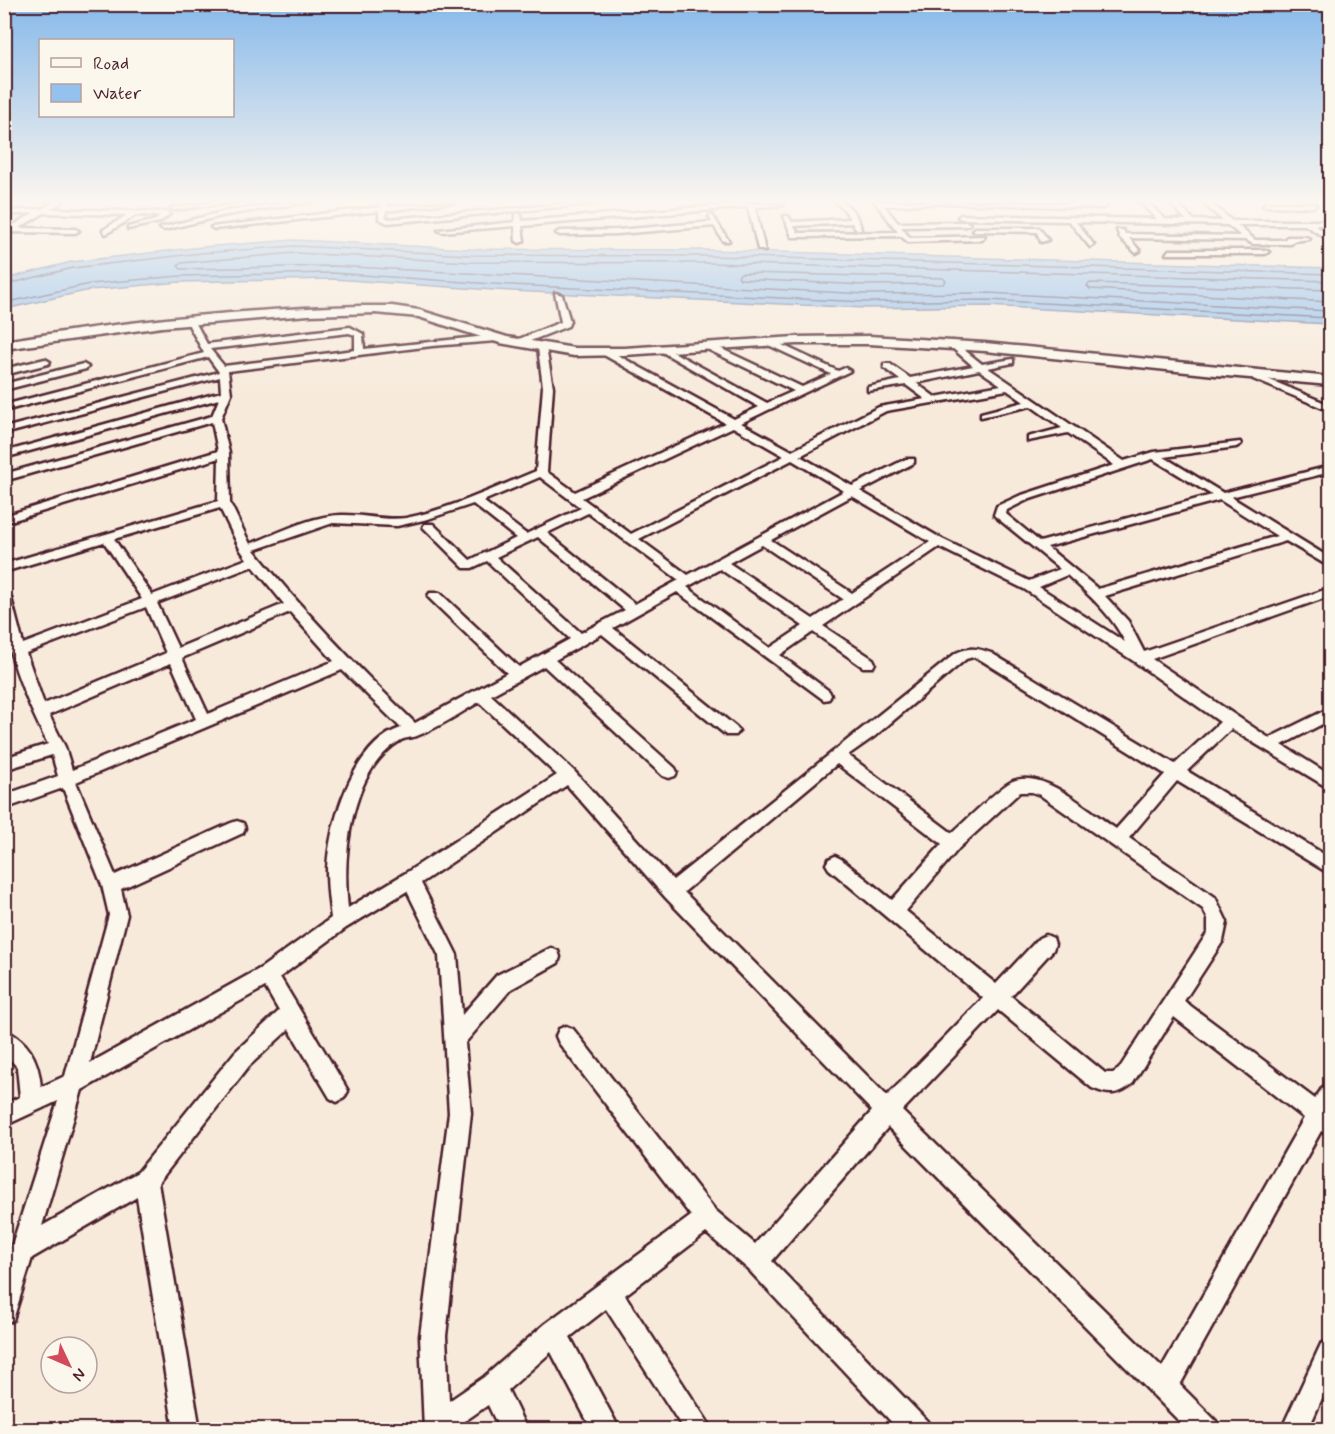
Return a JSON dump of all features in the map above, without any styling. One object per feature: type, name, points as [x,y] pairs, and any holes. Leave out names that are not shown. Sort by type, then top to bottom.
[{"type":"street","points":[[520,341],[565,324],[558,295]]},
{"type":"street","points":[[4,338],[215,312],[372,304],[432,308],[542,348],[607,353],[767,341],[866,340],[1330,370]]},
{"type":"street","points":[[4,345],[189,320],[321,311],[392,310],[446,320],[496,338],[563,345],[759,334],[834,333],[954,338],[1088,353],[1256,377],[1330,381]]},
{"type":"street","points":[[189,320],[207,350],[224,371],[226,394],[216,418],[224,453],[224,503],[246,549],[292,606],[344,663],[414,730]]},
{"type":"street","points":[[4,408],[207,350],[350,330],[359,334],[360,352]]},
{"type":"street","points":[[4,430],[224,371],[360,352],[496,338]]},
{"type":"street","points":[[574,497],[841,373],[767,341]]},
{"type":"street","points":[[953,344],[1007,387],[1122,465]]},
{"type":"street","points":[[708,346],[802,391]]},
{"type":"street","points":[[541,473],[548,387],[542,348]]},
{"type":"street","points":[[661,349],[768,408]]},
{"type":"street","points":[[607,353],[793,456],[850,492],[938,542],[1029,586],[1140,658],[1230,721],[1330,783]]},
{"type":"street","points":[[871,388],[1010,361]]},
{"type":"street","points":[[4,372],[45,362]]},
{"type":"street","points":[[887,366],[933,400]]},
{"type":"street","points":[[4,387],[83,367]]},
{"type":"street","points":[[1256,377],[1330,408]]},
{"type":"street","points":[[632,538],[883,409],[1007,387]]},
{"type":"street","points":[[4,454],[226,394]]},
{"type":"street","points":[[985,415],[1032,404]]},
{"type":"street","points":[[4,478],[216,418]]},
{"type":"street","points":[[1032,439],[1070,429]]},
{"type":"street","points":[[1140,658],[1123,624],[1096,594],[1000,515],[1001,508],[1155,455],[1236,444]]},
{"type":"street","points":[[4,520],[224,453]]},
{"type":"street","points":[[1155,455],[1330,563]]},
{"type":"street","points":[[340,922],[336,872],[339,835],[364,768],[377,751],[396,736],[414,730],[910,461]]},
{"type":"street","points":[[1038,546],[1132,519],[1330,469]]},
{"type":"street","points":[[541,473],[588,509],[632,538],[682,583],[824,695]]},
{"type":"street","points":[[246,549],[332,519],[348,518],[384,523],[404,521],[475,500],[541,473]]},
{"type":"street","points":[[475,500],[525,538]]},
{"type":"street","points":[[4,568],[224,503]]},
{"type":"street","points":[[429,527],[468,565],[588,509]]},
{"type":"street","points":[[539,532],[634,610]]},
{"type":"street","points":[[106,537],[148,600],[204,720]]},
{"type":"street","points":[[1096,594],[1287,537]]},
{"type":"street","points":[[762,540],[852,599]]},
{"type":"street","points":[[771,654],[938,542]]},
{"type":"street","points":[[488,556],[580,640]]},
{"type":"street","points":[[18,651],[256,560]]},
{"type":"street","points":[[720,563],[868,663]]},
{"type":"street","points":[[1029,586],[1069,570]]},
{"type":"street","points":[[1140,658],[1330,592]]},
{"type":"street","points":[[435,596],[517,674]]},
{"type":"street","points":[[4,598],[18,651],[40,712],[57,747],[67,778],[111,885],[118,915],[74,1083],[4,1311]]},
{"type":"street","points":[[40,712],[292,606]]},
{"type":"street","points":[[603,627],[731,731]]},
{"type":"street","points":[[672,892],[837,755],[870,732],[961,656],[972,652],[986,656],[1330,867]]},
{"type":"street","points":[[545,659],[669,772]]},
{"type":"street","points":[[4,802],[40,791],[344,663]]},
{"type":"street","points":[[480,694],[568,776],[672,892],[887,1111],[1207,1430]]},
{"type":"street","points":[[1269,745],[1330,713]]},
{"type":"street","points":[[1117,839],[1175,773],[1230,721]]},
{"type":"street","points":[[4,764],[57,747]]},
{"type":"street","points":[[837,755],[953,843]]},
{"type":"street","points":[[4,1116],[74,1083],[268,975],[340,922],[410,880],[568,776]]},
{"type":"street","points":[[835,864],[892,912],[1099,1081],[1109,1085],[1120,1082],[1126,1076],[1216,935],[1219,925],[1216,913],[1209,903],[1046,790],[1033,785],[1016,786],[953,843],[892,912]]},
{"type":"street","points":[[111,885],[237,828]]},
{"type":"street","points":[[410,880],[448,955],[460,1113],[433,1336],[437,1427]]},
{"type":"street","points":[[756,1261],[887,1111],[1046,944]]},
{"type":"street","points":[[454,1039],[504,982],[551,957]]},
{"type":"street","points":[[268,975],[337,1091]]},
{"type":"street","points":[[1171,1003],[1324,1120]]},
{"type":"street","points":[[21,1251],[146,1180],[242,1059],[291,1013]]},
{"type":"street","points":[[566,1036],[708,1218],[756,1261],[918,1430]]},
{"type":"street","points":[[4,1040],[16,1047],[30,1070],[31,1104]]},
{"type":"street","points":[[1164,1388],[1324,1120],[1330,1094]]},
{"type":"street","points":[[146,1180],[187,1430]]},
{"type":"street","points":[[437,1427],[493,1386],[554,1333],[708,1218]]},
{"type":"street","points":[[609,1292],[700,1430]]},
{"type":"street","points":[[554,1333],[607,1430]]},
{"type":"street","points":[[1294,1430],[1330,1353]]},
{"type":"street","points":[[493,1386],[514,1430]]},
{"type":"water","points":[[48,268],[1330,268],[1330,324],[987,306],[866,308],[493,290],[333,279],[180,282],[90,290],[5,309],[5,279]]}]
